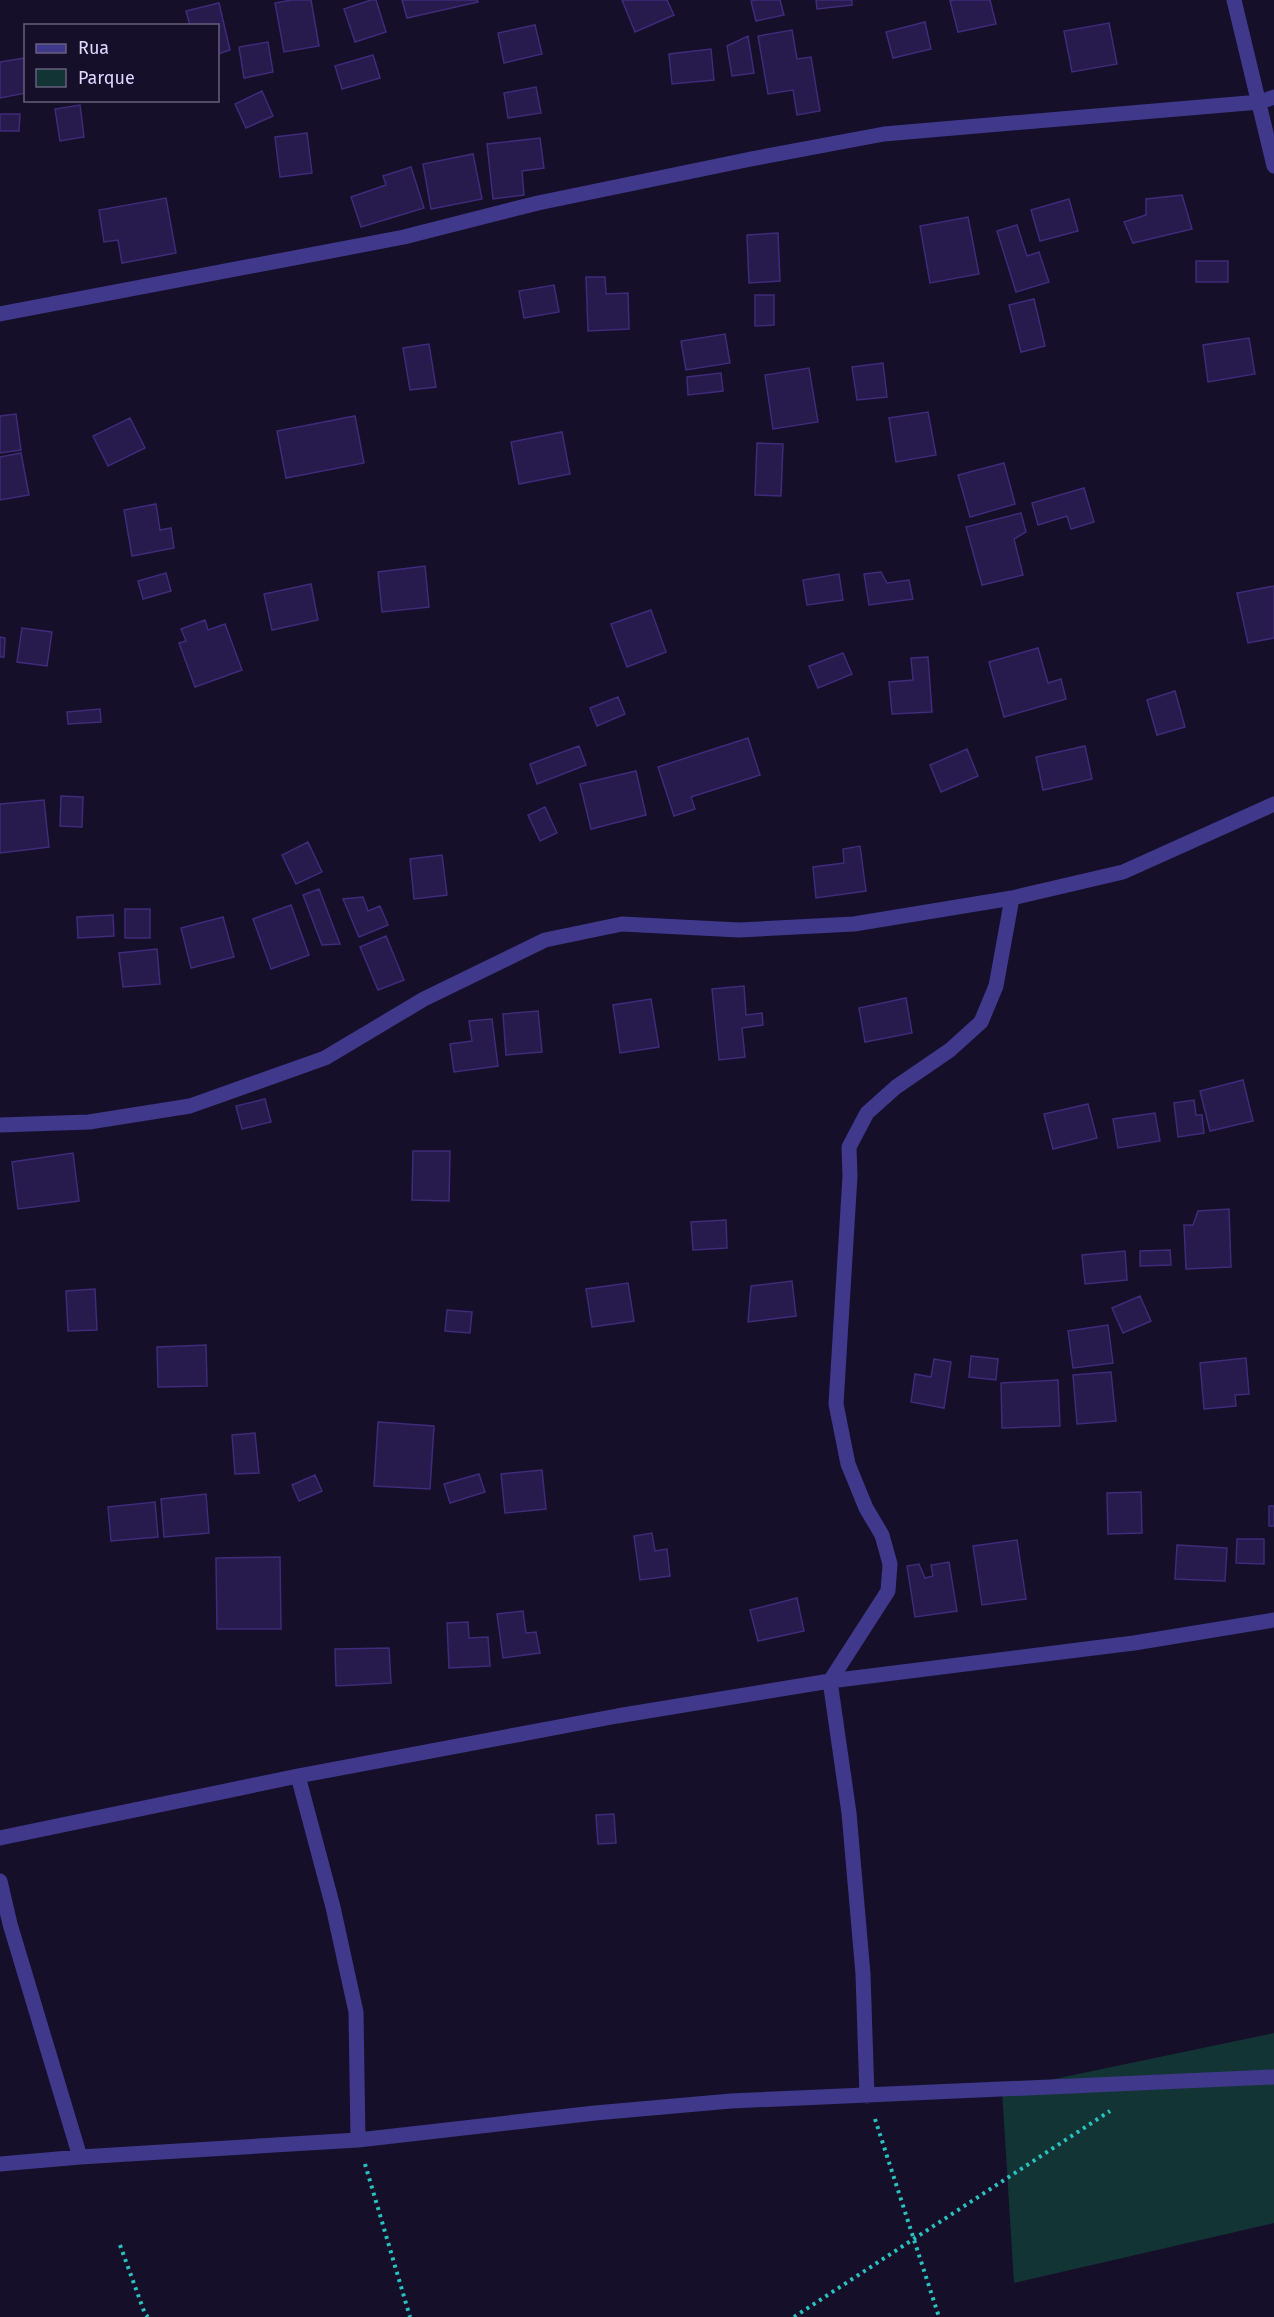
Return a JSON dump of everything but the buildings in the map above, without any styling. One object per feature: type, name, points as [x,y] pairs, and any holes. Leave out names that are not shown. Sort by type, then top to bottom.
[{"type":"street","points":[[1234,0],[1267,99],[1274,166]]},
{"type":"street","points":[[0,314],[404,237],[538,203],[884,134],[1267,99]]},
{"type":"street","points":[[0,1125],[88,1122],[190,1106],[325,1058],[424,999],[545,940],[622,924],[739,930],[854,924],[1012,898],[1123,872],[1274,804]]},
{"type":"street","points":[[867,2096],[863,1974],[851,1836],[830,1681],[888,1591],[890,1564],[882,1535],[866,1508],[849,1464],[836,1404],[849,1186],[849,1148],[867,1113],[896,1087],[950,1050],[981,1022],[996,986],[1012,898]]},
{"type":"street","points":[[0,1838],[298,1776],[616,1716],[830,1681],[1134,1643],[1274,1620]]},
{"type":"street","points":[[298,1776],[333,1908],[357,2012],[358,2140]]},
{"type":"street","points":[[0,1881],[10,1924],[80,2157]]},
{"type":"street","points":[[0,2164],[358,2140],[595,2113],[709,2103],[1274,2077]]},
{"type":"path","points":[[867,2096],[939,2317]]},
{"type":"path","points":[[794,2317],[1113,2109]]},
{"type":"path","points":[[358,2140],[410,2317]]},
{"type":"path","points":[[120,2245],[148,2317]]},
{"type":"green space","points":[[1274,2033],[1274,2223],[1014,2283],[1002,2090]]}]
